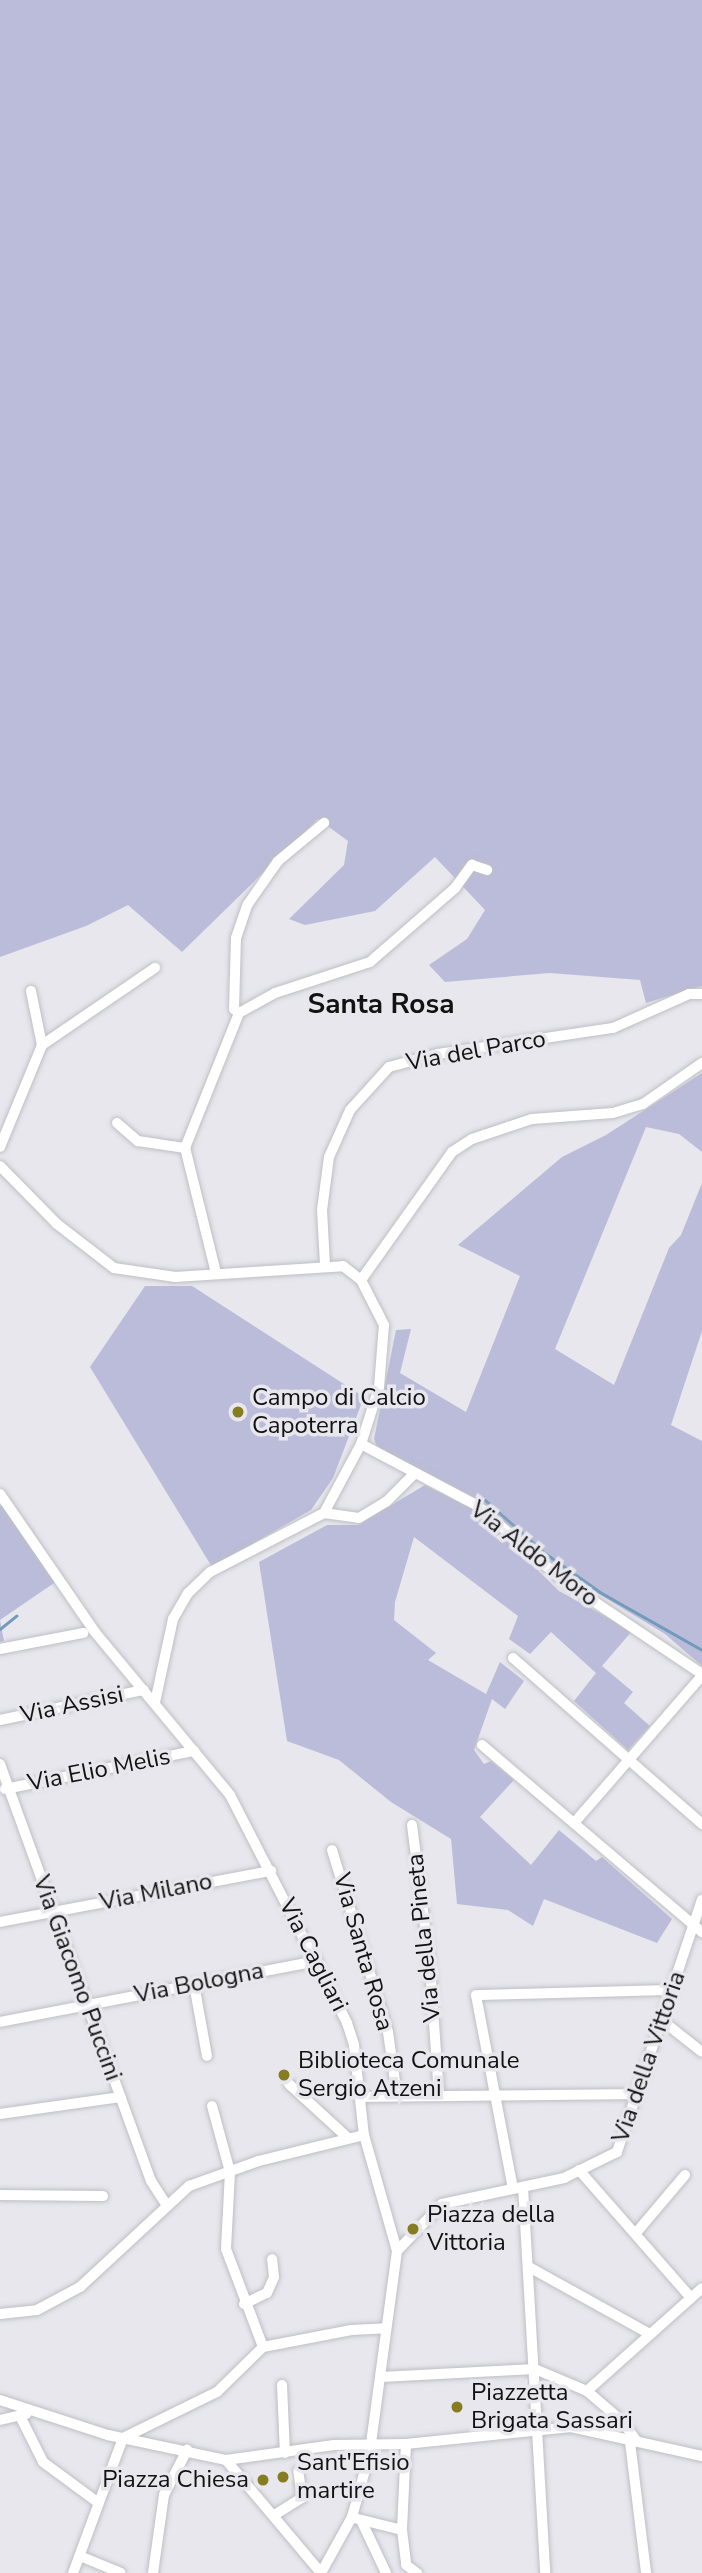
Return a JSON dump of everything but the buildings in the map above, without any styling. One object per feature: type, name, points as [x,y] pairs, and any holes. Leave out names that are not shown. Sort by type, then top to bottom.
[{"type":"street","points":[[239,1013],[234,1009],[236,938],[248,904],[278,861],[324,823]]},
{"type":"street","points":[[216,1273],[185,1148],[239,1013],[275,993],[370,961],[455,888],[472,865],[486,870]]},
{"type":"street","points":[[0,1147],[42,1045],[155,968]]},
{"type":"street","points":[[31,991],[42,1045]]},
{"type":"street","name":"Via del Parco","points":[[325,1265],[323,1210],[329,1157],[350,1110],[389,1067],[438,1054],[613,1028],[689,994],[702,994]]},
{"type":"street","points":[[361,1280],[452,1152],[472,1139],[532,1119],[613,1114],[643,1104],[702,1063]]},
{"type":"street","points":[[117,1123],[138,1142],[185,1148]]},
{"type":"street","points":[[0,1166],[57,1224],[114,1268],[175,1277],[325,1265],[343,1266],[361,1280],[384,1325],[386,1341],[379,1387],[361,1444],[324,1513],[210,1572],[188,1594],[173,1619],[155,1702]]},
{"type":"street","name":"Via Aldo Moro","points":[[361,1444],[413,1475],[478,1506],[562,1580],[702,1675]]},
{"type":"street","points":[[324,1513],[359,1518],[386,1502],[413,1475]]},
{"type":"street","name":"Via Cagliari","points":[[0,1494],[89,1632],[155,1702],[230,1795],[347,2023],[364,2134],[397,2251],[371,2445],[356,2519],[321,2573]]},
{"type":"street","points":[[0,1649],[89,1632]]},
{"type":"street","points":[[513,1658],[702,1824]]},
{"type":"street","points":[[574,1823],[702,1675]]},
{"type":"street","name":"Via Assisi","points":[[0,1720],[144,1690]]},
{"type":"street","points":[[482,1745],[698,1930]]},
{"type":"street","name":"Via Elio Melis","points":[[5,1789],[194,1751]]},
{"type":"street","name":"Via Giacomo Puccini","points":[[0,1764],[5,1789],[121,2097],[157,2191],[167,2206]]},
{"type":"street","name":"Via della Pineta","points":[[412,1825],[439,2094]]},
{"type":"street","name":"Via Santa Rosa","points":[[332,1850],[388,2032],[397,2095]]},
{"type":"street","name":"Via Milano","points":[[0,1922],[271,1871]]},
{"type":"street","name":"Via della Vittoria","points":[[397,2251],[442,2204],[518,2188],[579,2171],[617,2151],[673,1990],[698,1930],[702,1900]]},
{"type":"street","name":"Via Bologna","points":[[0,2022],[317,1961]]},
{"type":"street","points":[[194,1984],[207,2056]]},
{"type":"street","points":[[545,2573],[529,2267],[518,2188],[495,2092],[476,1994],[673,1990]]},
{"type":"street","points":[[664,2022],[702,2052]]},
{"type":"street","points":[[289,2084],[348,2138]]},
{"type":"street","points":[[360,2097],[495,2092],[639,2094]]},
{"type":"street","points":[[0,2114],[121,2097]]},
{"type":"street","points":[[212,2106],[229,2172],[226,2249],[244,2304],[263,2347]]},
{"type":"street","points":[[157,2191],[184,2190],[229,2172],[364,2134]]},
{"type":"street","points":[[579,2171],[691,2298]]},
{"type":"street","points":[[636,2233],[685,2175]]},
{"type":"street","points":[[0,2314],[37,2310],[79,2287],[184,2190]]},
{"type":"street","points":[[0,2195],[103,2196]]},
{"type":"street","points":[[244,2304],[267,2293],[274,2277],[272,2259]]},
{"type":"street","points":[[529,2267],[650,2334]]},
{"type":"street","points":[[587,2391],[702,2288]]},
{"type":"street","points":[[74,2573],[97,2502],[123,2438],[217,2392],[263,2347],[351,2330],[386,2328]]},
{"type":"street","points":[[381,2377],[535,2370],[587,2391],[622,2421],[634,2442],[646,2573]]},
{"type":"street","points":[[282,2385],[285,2453]]},
{"type":"street","points":[[0,2400],[123,2438],[226,2460],[571,2427],[702,2456]]},
{"type":"street","points":[[0,2420],[36,2412]]},
{"type":"street","points":[[20,2416],[29,2443],[43,2462],[97,2502]]},
{"type":"street","points":[[406,2444],[402,2530],[406,2565],[417,2573]]},
{"type":"street","points":[[153,2573],[164,2495],[187,2450]]},
{"type":"street","points":[[226,2460],[276,2514],[321,2573]]},
{"type":"street","points":[[276,2514],[302,2498],[298,2471]]},
{"type":"street","points":[[356,2519],[402,2530]]},
{"type":"street","points":[[356,2519],[386,2573]]},
{"type":"street","points":[[80,2556],[121,2573]]},
{"type":"shaded area","points":[[0,0],[702,0],[702,986],[646,1003],[640,980],[550,973],[445,982],[429,965],[467,939],[485,910],[435,857],[375,911],[305,925],[289,919],[344,865],[348,841],[318,819],[182,952],[128,905],[86,926],[0,957]]},
{"type":"shaded area","points":[[702,1073],[702,1152],[679,1134],[646,1127],[555,1349],[614,1385],[669,1248],[681,1235],[702,1183],[702,1331],[671,1425],[702,1441],[702,1666],[665,1634],[564,1573],[480,1501],[378,1450],[374,1439],[396,1330],[411,1329],[400,1373],[466,1412],[520,1276],[458,1245],[562,1157],[606,1135]]},
{"type":"shaded area","name":"Campo di Calcio Capoterra","points":[[145,1286],[192,1286],[364,1397],[333,1478],[311,1510],[212,1567],[90,1367]]},
{"type":"shaded area","points":[[425,1485],[478,1512],[559,1591],[632,1631],[602,1666],[633,1692],[624,1703],[650,1726],[628,1750],[574,1701],[596,1673],[551,1632],[530,1654],[509,1639],[518,1616],[414,1537],[395,1602],[394,1620],[436,1653],[428,1660],[486,1694],[500,1662],[524,1681],[505,1709],[492,1699],[474,1750],[484,1764],[491,1761],[514,1780],[480,1817],[531,1865],[559,1830],[596,1861],[602,1857],[672,1919],[657,1943],[544,1899],[533,1926],[508,1910],[457,1904],[451,1839],[391,1802],[339,1760],[287,1741],[259,1562],[327,1525],[358,1525]]},
{"type":"shaded area","points":[[3,1505],[57,1581],[0,1620],[0,1506]]},
{"type":"shaded area","points":[[0,1620],[4,1641],[0,1642]]},
{"type":"waterway","points":[[485,1500],[545,1553],[600,1592],[702,1650]]},
{"type":"waterway","points":[[0,1629],[16,1616]]},
{"type":"place","name":"Campo di Calcio Capoterra","points":[[238,1412]]},
{"type":"place","name":"Biblioteca Comunale Sergio Atzeni","points":[[284,2075]]},
{"type":"place","name":"Piazza della Vittoria","points":[[413,2229]]},
{"type":"place","name":"Piazzetta Brigata Sassari","points":[[457,2407]]},
{"type":"place","name":"Sant'Efisio martire","points":[[283,2477]]},
{"type":"place","name":"Piazza Chiesa","points":[[263,2480]]},
{"type":"district","name":"Santa Rosa","points":[[381,1004]]}]
